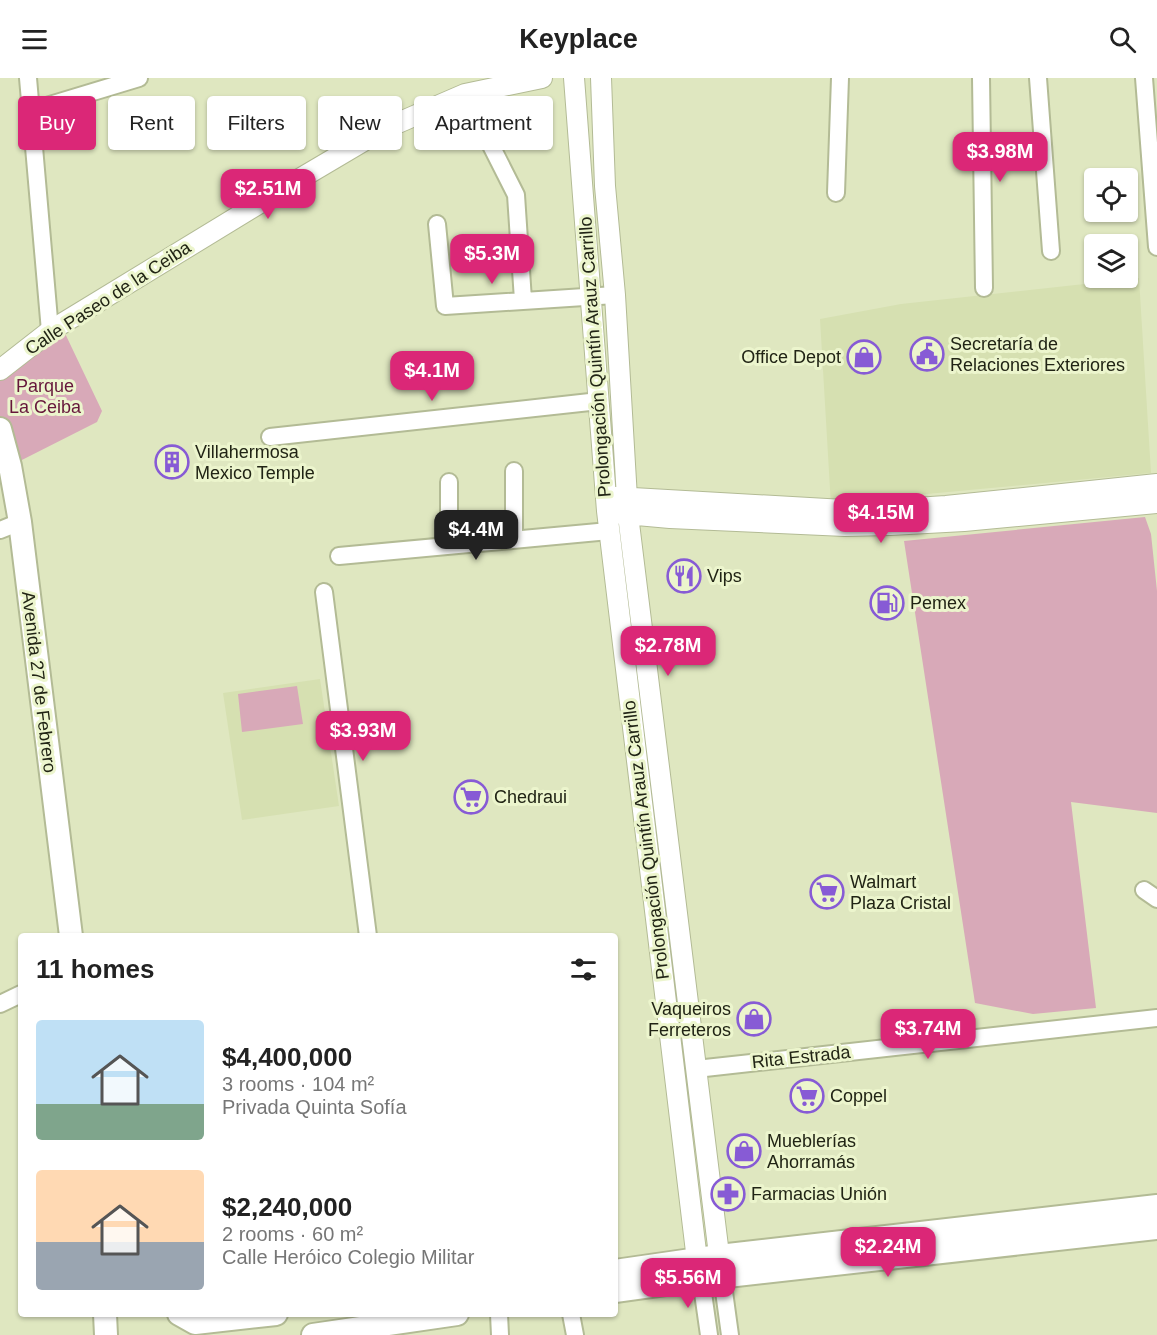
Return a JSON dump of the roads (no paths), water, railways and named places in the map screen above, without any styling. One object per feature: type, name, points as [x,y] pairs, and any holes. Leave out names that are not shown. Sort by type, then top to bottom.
[{"type":"main road","name":"Avenida 27 de Febrero","points":[[0,429],[10,466],[10,526],[71,933]]},
{"type":"main road","points":[[618,1290],[710,1268],[1157,1206]]},
{"type":"main road","points":[[618,1271],[710,1268],[1157,1228]]},
{"type":"main road","points":[[105,1317],[106,1335]]},
{"type":"main road","points":[[188,1324],[250,1317]]},
{"type":"main road","points":[[313,1335],[417,1317]]},
{"type":"street","points":[[28,78],[29,96]]},
{"type":"street","points":[[80,96],[139,78]]},
{"type":"street","name":"Calle Paseo de la Ceiba","points":[[0,370],[50,331],[384,129],[465,94],[542,78]]},
{"type":"street","name":"Prolongación Quintín Arauz Carrillo","points":[[574,78],[607,513],[669,1027],[710,1268]]},
{"type":"street","name":"Prolongación Quintín Arauz Carrillo","points":[[602,78],[605,186],[615,294],[628,506],[696,1069],[710,1268]]},
{"type":"street","points":[[836,193],[840,78]]},
{"type":"street","points":[[981,78],[984,288]]},
{"type":"street","points":[[1038,78],[1051,251]]},
{"type":"street","points":[[1144,78],[1157,247]]},
{"type":"street","points":[[465,94],[516,195],[523,300]]},
{"type":"street","points":[[34,150],[50,331]]},
{"type":"street","points":[[438,224],[445,306],[615,294]]},
{"type":"street","points":[[270,436],[598,401]]},
{"type":"street","points":[[514,471],[514,540]]},
{"type":"street","points":[[449,546],[450,482]]},
{"type":"street","points":[[339,556],[514,540],[628,506],[886,510],[1157,484]]},
{"type":"street","points":[[628,506],[845,526],[964,521],[1157,503]]},
{"type":"street","points":[[324,592],[368,933]]},
{"type":"street","points":[[624,652],[645,650]]},
{"type":"street","points":[[0,1004],[18,995]]},
{"type":"street","name":"Rita Estrada","points":[[696,1069],[1157,1018]]},
{"type":"street","points":[[669,1027],[691,1025]]},
{"type":"street","points":[[709,1335],[710,1268]]},
{"type":"street","points":[[710,1268],[730,1335]]},
{"type":"street","points":[[499,1317],[501,1335]]},
{"type":"street","points":[[572,1317],[575,1335]]},
{"type":"place","name":"Secretaría de Relaciones Exteriores","points":[[927,354]]},
{"type":"place","name":"Office Depot","points":[[864,357]]},
{"type":"place","name":"Villahermosa Mexico Temple","points":[[172,462]]},
{"type":"place","name":"Vips","points":[[684,576]]},
{"type":"place","name":"Pemex","points":[[887,603]]},
{"type":"place","name":"Chedraui","points":[[471,797]]},
{"type":"place","name":"Walmart Plaza Cristal","points":[[827,892]]},
{"type":"place","name":"Vaqueiros Ferreteros","points":[[754,1019]]},
{"type":"place","name":"Coppel","points":[[807,1096]]},
{"type":"place","name":"Mueblerías Ahorramás","points":[[744,1151]]},
{"type":"place","name":"Farmacias Unión","points":[[728,1194]]},
{"type":"park label","name":"Parque La Ceiba","points":[[45,396]]}]
